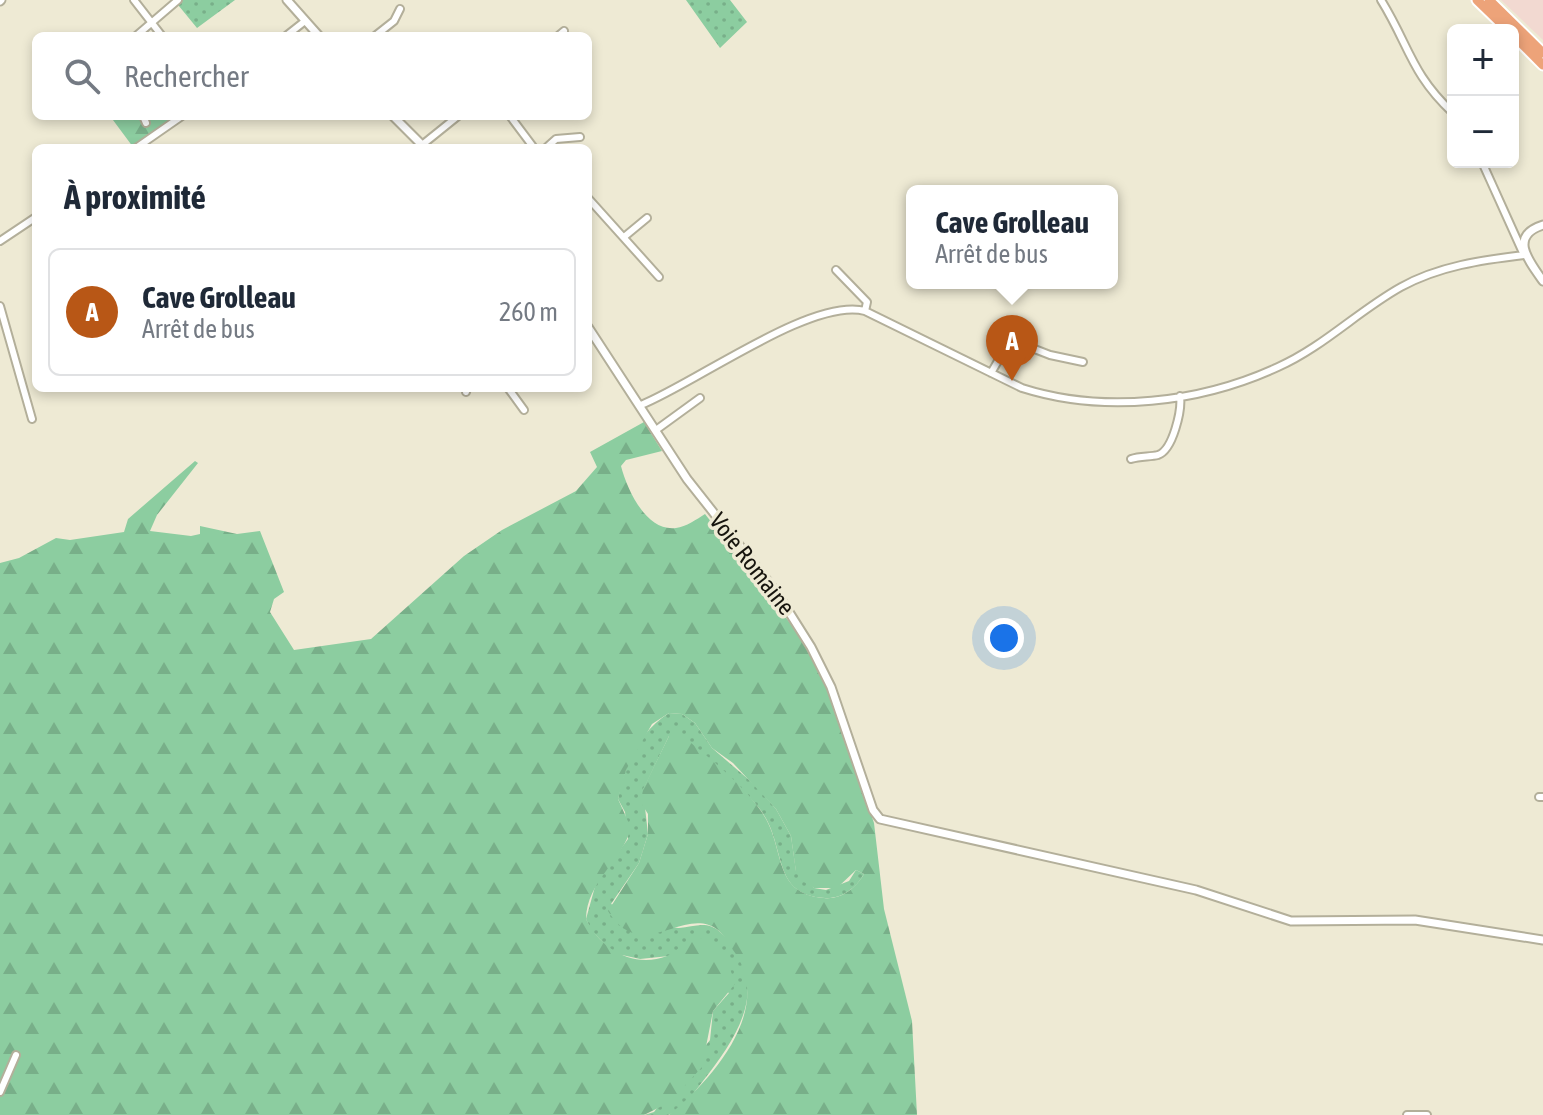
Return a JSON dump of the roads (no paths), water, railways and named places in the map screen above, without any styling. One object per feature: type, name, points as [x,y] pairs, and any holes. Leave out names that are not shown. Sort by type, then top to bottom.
[{"type":"main road","points":[[1477,0],[1502,24]]},
{"type":"main road","points":[[1489,0],[1543,53]]},
{"type":"main road","points":[[1519,41],[1543,65]]},
{"type":"street","points":[[134,0],[159,32]]},
{"type":"street","points":[[140,32],[178,0]]},
{"type":"street","points":[[287,0],[315,32]]},
{"type":"street","points":[[1381,0],[1413,68],[1432,94],[1447,108]]},
{"type":"street","points":[[380,32],[394,21],[400,9]]},
{"type":"street","points":[[291,32],[305,21]]},
{"type":"street","points":[[142,144],[176,120]]},
{"type":"street","points":[[397,120],[421,144]]},
{"type":"street","points":[[425,144],[453,120]]},
{"type":"street","points":[[513,120],[531,144]]},
{"type":"street","points":[[550,144],[556,139],[580,137]]},
{"type":"street","points":[[1485,168],[1524,255],[1543,281]]},
{"type":"street","points":[[592,202],[659,277]]},
{"type":"street","points":[[624,237],[647,218]]},
{"type":"street","points":[[0,241],[32,220]]},
{"type":"street","points":[[1524,255],[1525,234],[1543,225]]},
{"type":"street","points":[[641,405],[825,311],[841,308],[865,311],[1022,388],[1072,401],[1113,403],[1180,396],[1280,367],[1343,329],[1401,287],[1450,267],[1524,255]]},
{"type":"street","points":[[836,270],[867,302],[865,311]]},
{"type":"street","points":[[0,306],[32,419]]},
{"type":"street","name":"Voie Romaine","points":[[592,333],[693,488],[790,611],[820,663],[873,810],[880,819],[1205,892],[1291,921],[1393,918],[1467,926],[1543,940]]},
{"type":"street","points":[[991,373],[1009,342],[1014,341],[1050,355],[1083,362]]},
{"type":"street","points":[[511,392],[524,410]]},
{"type":"street","points":[[1131,459],[1158,455],[1167,448],[1181,407],[1180,396]]},
{"type":"street","points":[[656,430],[700,398]]},
{"type":"street","points":[[0,1092],[16,1055]]},
{"type":"street","points":[[1407,1115],[1427,1115]]},
{"type":"place","name":"Cave Grolleau","points":[[1012,381]]}]
